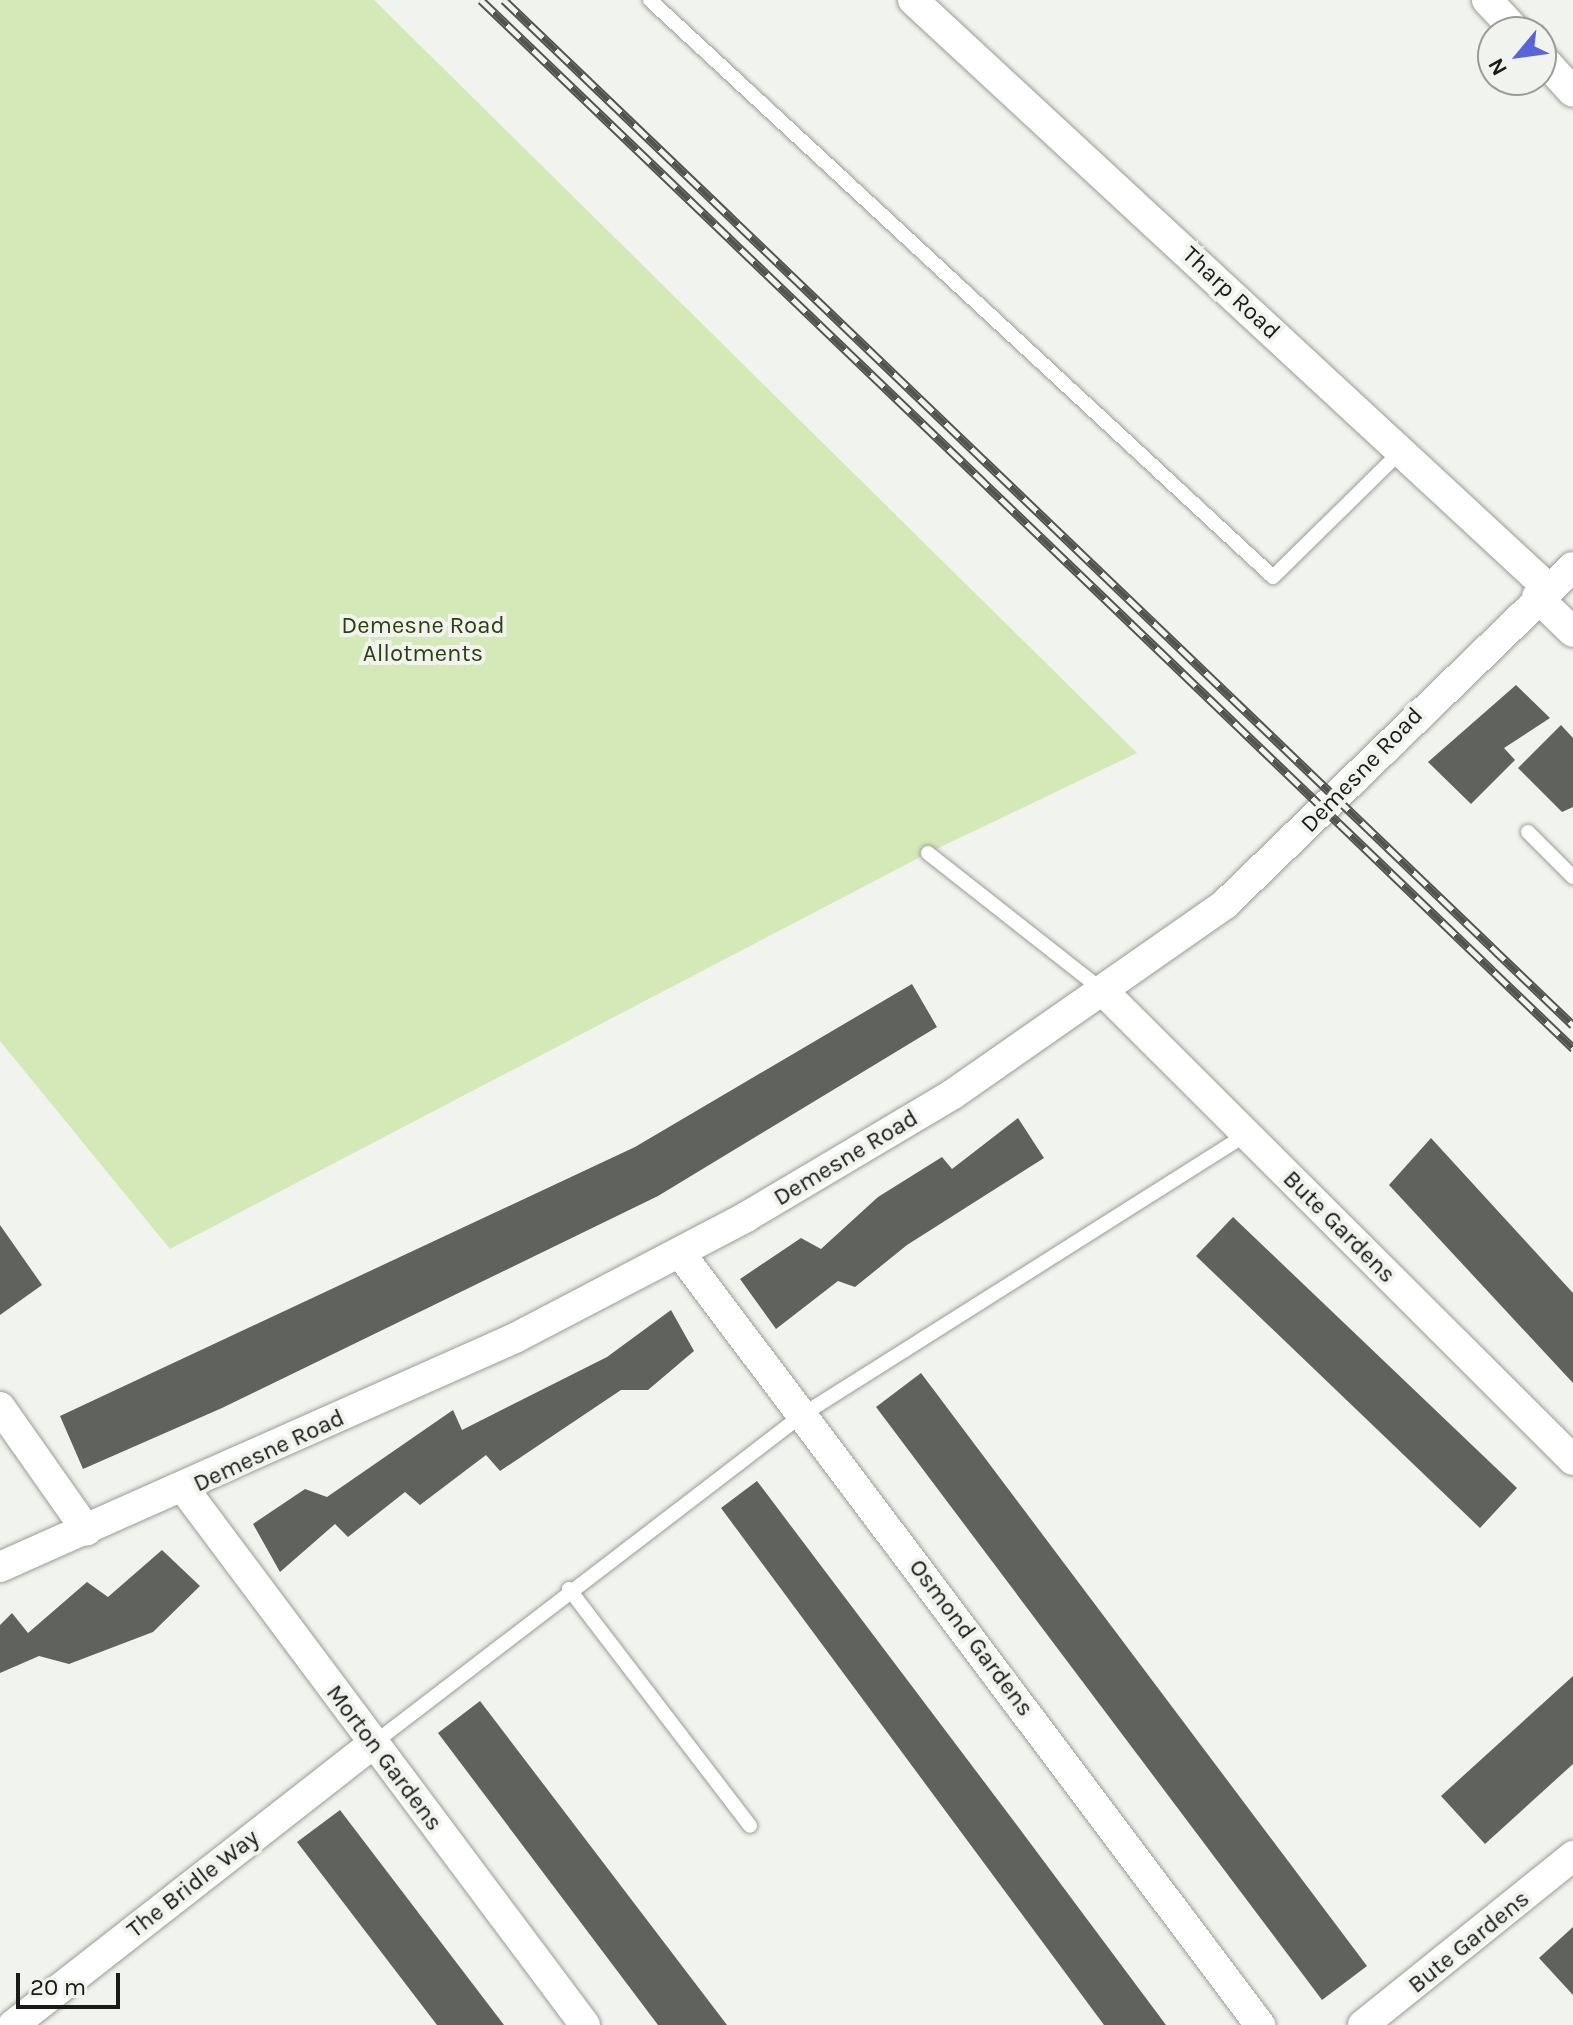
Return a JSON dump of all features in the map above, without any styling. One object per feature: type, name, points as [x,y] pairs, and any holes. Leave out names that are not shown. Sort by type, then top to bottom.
[{"type":"street","name":"Tharp Road","points":[[913,0],[1401,451],[1542,592],[1573,632]]},
{"type":"street","points":[[1487,0],[1502,16]]},
{"type":"street","points":[[1557,74],[1573,92]]},
{"type":"street","name":"Demesne Road","points":[[0,1567],[185,1490],[515,1338],[680,1253],[864,1149],[1105,993],[1225,904],[1542,592],[1573,567]]},
{"type":"street","name":"Bute Gardens","points":[[1105,993],[1573,1460]]},
{"type":"street","name":"Osmond Gardens","points":[[680,1253],[1260,2025]]},
{"type":"street","points":[[0,1407],[87,1531]]},
{"type":"street","name":"Morton Gardens","points":[[185,1490],[585,2025]]},
{"type":"street","name":"The Bridle Way","points":[[13,2025],[374,1743]]},
{"type":"street","name":"Bute Gardens","points":[[1363,2025],[1573,1856]]},
{"type":"lane","points":[[650,0],[1273,577],[1401,451]]},
{"type":"lane","points":[[1528,832],[1573,877]]},
{"type":"lane","points":[[928,853],[1105,993]]},
{"type":"lane","points":[[374,1743],[569,1589],[802,1415],[1247,1134]]},
{"type":"lane","points":[[569,1589],[750,1826]]},
{"type":"green space","name":"Demesne Road Allotments","points":[[0,0],[374,0],[1137,753],[928,853],[170,1249],[0,1041]]},
{"type":"building","points":[[1516,685],[1550,718],[1504,748],[1515,760],[1471,804],[1428,762]]},
{"type":"building","points":[[1561,725],[1573,738],[1573,807],[1562,812],[1518,768]]},
{"type":"building","points":[[912,984],[937,1027],[658,1196],[222,1408],[83,1469],[60,1416],[635,1147]]},
{"type":"building","points":[[1018,1118],[1044,1158],[907,1245],[855,1287],[838,1281],[776,1329],[740,1279],[801,1238],[821,1249],[878,1197],[942,1157],[952,1169]]},
{"type":"building","points":[[1431,1138],[1573,1293],[1573,1383],[1389,1185]]},
{"type":"building","points":[[1233,1217],[1517,1488],[1480,1528],[1196,1256]]},
{"type":"building","points":[[0,1225],[42,1285],[0,1315]]},
{"type":"building","points":[[671,1310],[694,1351],[648,1390],[621,1390],[500,1471],[486,1455],[420,1505],[405,1492],[348,1537],[335,1524],[280,1572],[253,1524],[305,1489],[327,1497],[453,1410],[462,1430],[607,1357]]},
{"type":"building","points":[[921,1373],[1367,1966],[1322,2000],[876,1407]]},
{"type":"building","points":[[757,1481],[1166,2025],[1104,2025],[721,1508]]},
{"type":"building","points":[[162,1550],[200,1586],[153,1632],[69,1664],[39,1656],[0,1673],[0,1625],[12,1613],[28,1633],[87,1582],[108,1597]]},
{"type":"building","points":[[1573,1676],[1573,1764],[1485,1844],[1441,1796]]},
{"type":"building","points":[[480,1701],[727,2025],[658,2025],[438,1733]]},
{"type":"building","points":[[340,1810],[504,2025],[437,2025],[297,1842]]},
{"type":"building","points":[[1573,1927],[1573,1995],[1539,1958]]},
{"type":"railway","points":[[481,0],[1573,1048]]},
{"type":"railway","points":[[504,0],[1573,1025]]}]
